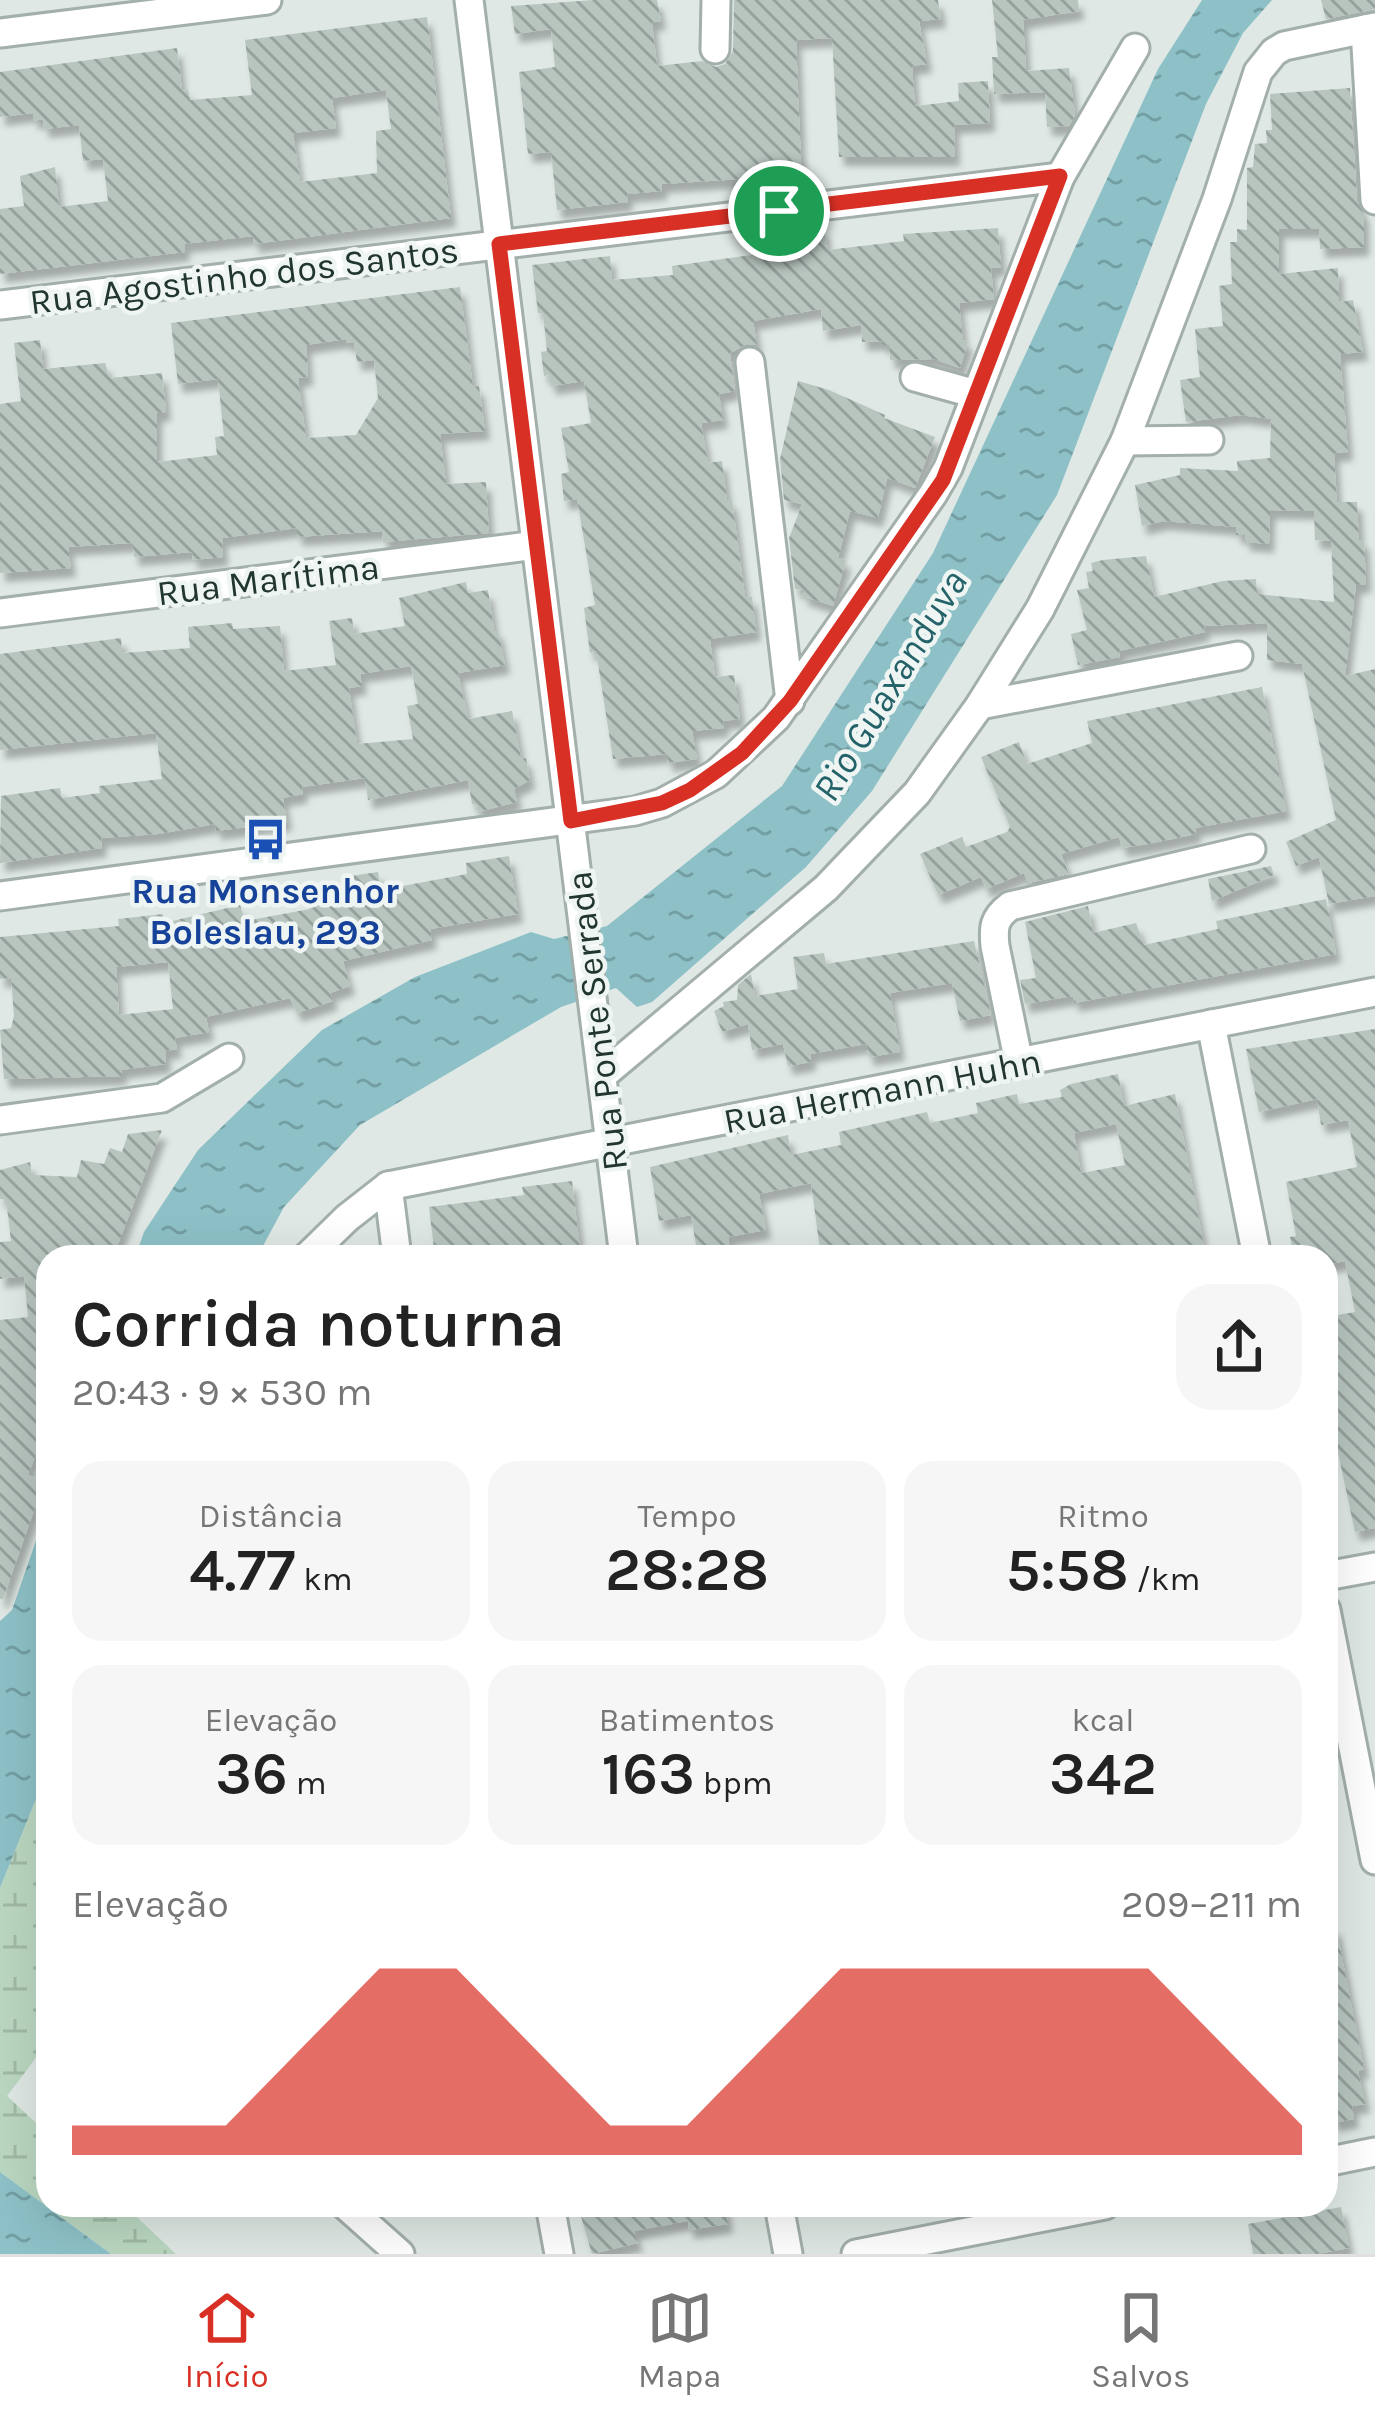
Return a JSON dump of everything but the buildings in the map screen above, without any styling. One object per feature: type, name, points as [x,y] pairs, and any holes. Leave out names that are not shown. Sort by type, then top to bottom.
[{"type":"street","points":[[0,32],[267,0]]},
{"type":"street","name":"Rua Ponte Serrada","points":[[469,0],[623,1245]]},
{"type":"street","points":[[715,49],[716,0]]},
{"type":"street","points":[[602,1075],[839,875],[917,793],[980,705],[1040,609],[1125,441],[1210,219],[1258,71],[1274,52],[1370,28],[1375,200]]},
{"type":"street","points":[[0,896],[571,821],[662,803],[690,790],[742,753],[790,701],[943,480],[1060,176],[1135,48]]},
{"type":"street","name":"Rua Agostinho dos Santos","points":[[0,305],[1060,176]]},
{"type":"street","points":[[750,362],[790,701]]},
{"type":"street","points":[[915,377],[976,394]]},
{"type":"street","points":[[1125,441],[1209,440]]},
{"type":"street","name":"Rua Marítima","points":[[0,613],[536,545]]},
{"type":"street","points":[[980,705],[1238,656]]},
{"type":"street","points":[[1019,1063],[995,946],[993,927],[1000,914],[1010,906],[1251,849]]},
{"type":"street","name":"Rua Hermann Huhn","points":[[388,1186],[1375,992]]},
{"type":"street","points":[[1211,1024],[1255,1245]]},
{"type":"street","points":[[0,1120],[162,1098],[229,1058]]},
{"type":"street","points":[[320,1245],[388,1186],[396,1245]]},
{"type":"street","points":[[1338,1574],[1375,1567]]},
{"type":"street","points":[[1338,1671],[1375,1860]]},
{"type":"street","points":[[1338,2160],[1375,2152]]},
{"type":"street","points":[[358,2217],[400,2254]]},
{"type":"street","points":[[552,2217],[560,2254]]},
{"type":"street","points":[[781,2217],[788,2254]]},
{"type":"street","points":[[856,2254],[1045,2217]]},
{"type":"green space","points":[[36,1799],[36,2058],[7,2096],[36,2123],[36,2199],[0,2172],[0,1888]]},
{"type":"green space","points":[[61,2217],[137,2217],[176,2254],[111,2254]]},
{"type":"water","name":"Rio Guaxanduva","points":[[1202,0],[1272,0],[1243,33],[1206,104],[1057,495],[872,791],[806,867],[652,1002],[637,1007],[616,988],[561,1007],[360,1125],[284,1207],[263,1245],[139,1245],[198,1150],[322,1030],[415,977],[531,932],[554,939],[607,926],[782,786],[933,553],[1158,69]]},
{"type":"water","points":[[36,1541],[36,1799],[0,1888],[0,1621],[12,1610]]},
{"type":"water","points":[[0,2172],[36,2199],[36,2217],[61,2217],[111,2254],[0,2254]]},
{"type":"place","name":"Rua Monsenhor Boleslau, 293","points":[[265,840]]},
{"type":"route","points":[[1060,176],[943,480],[790,701],[742,753],[690,790],[635,811],[571,821],[499,244],[779,211],[1060,176]]}]
